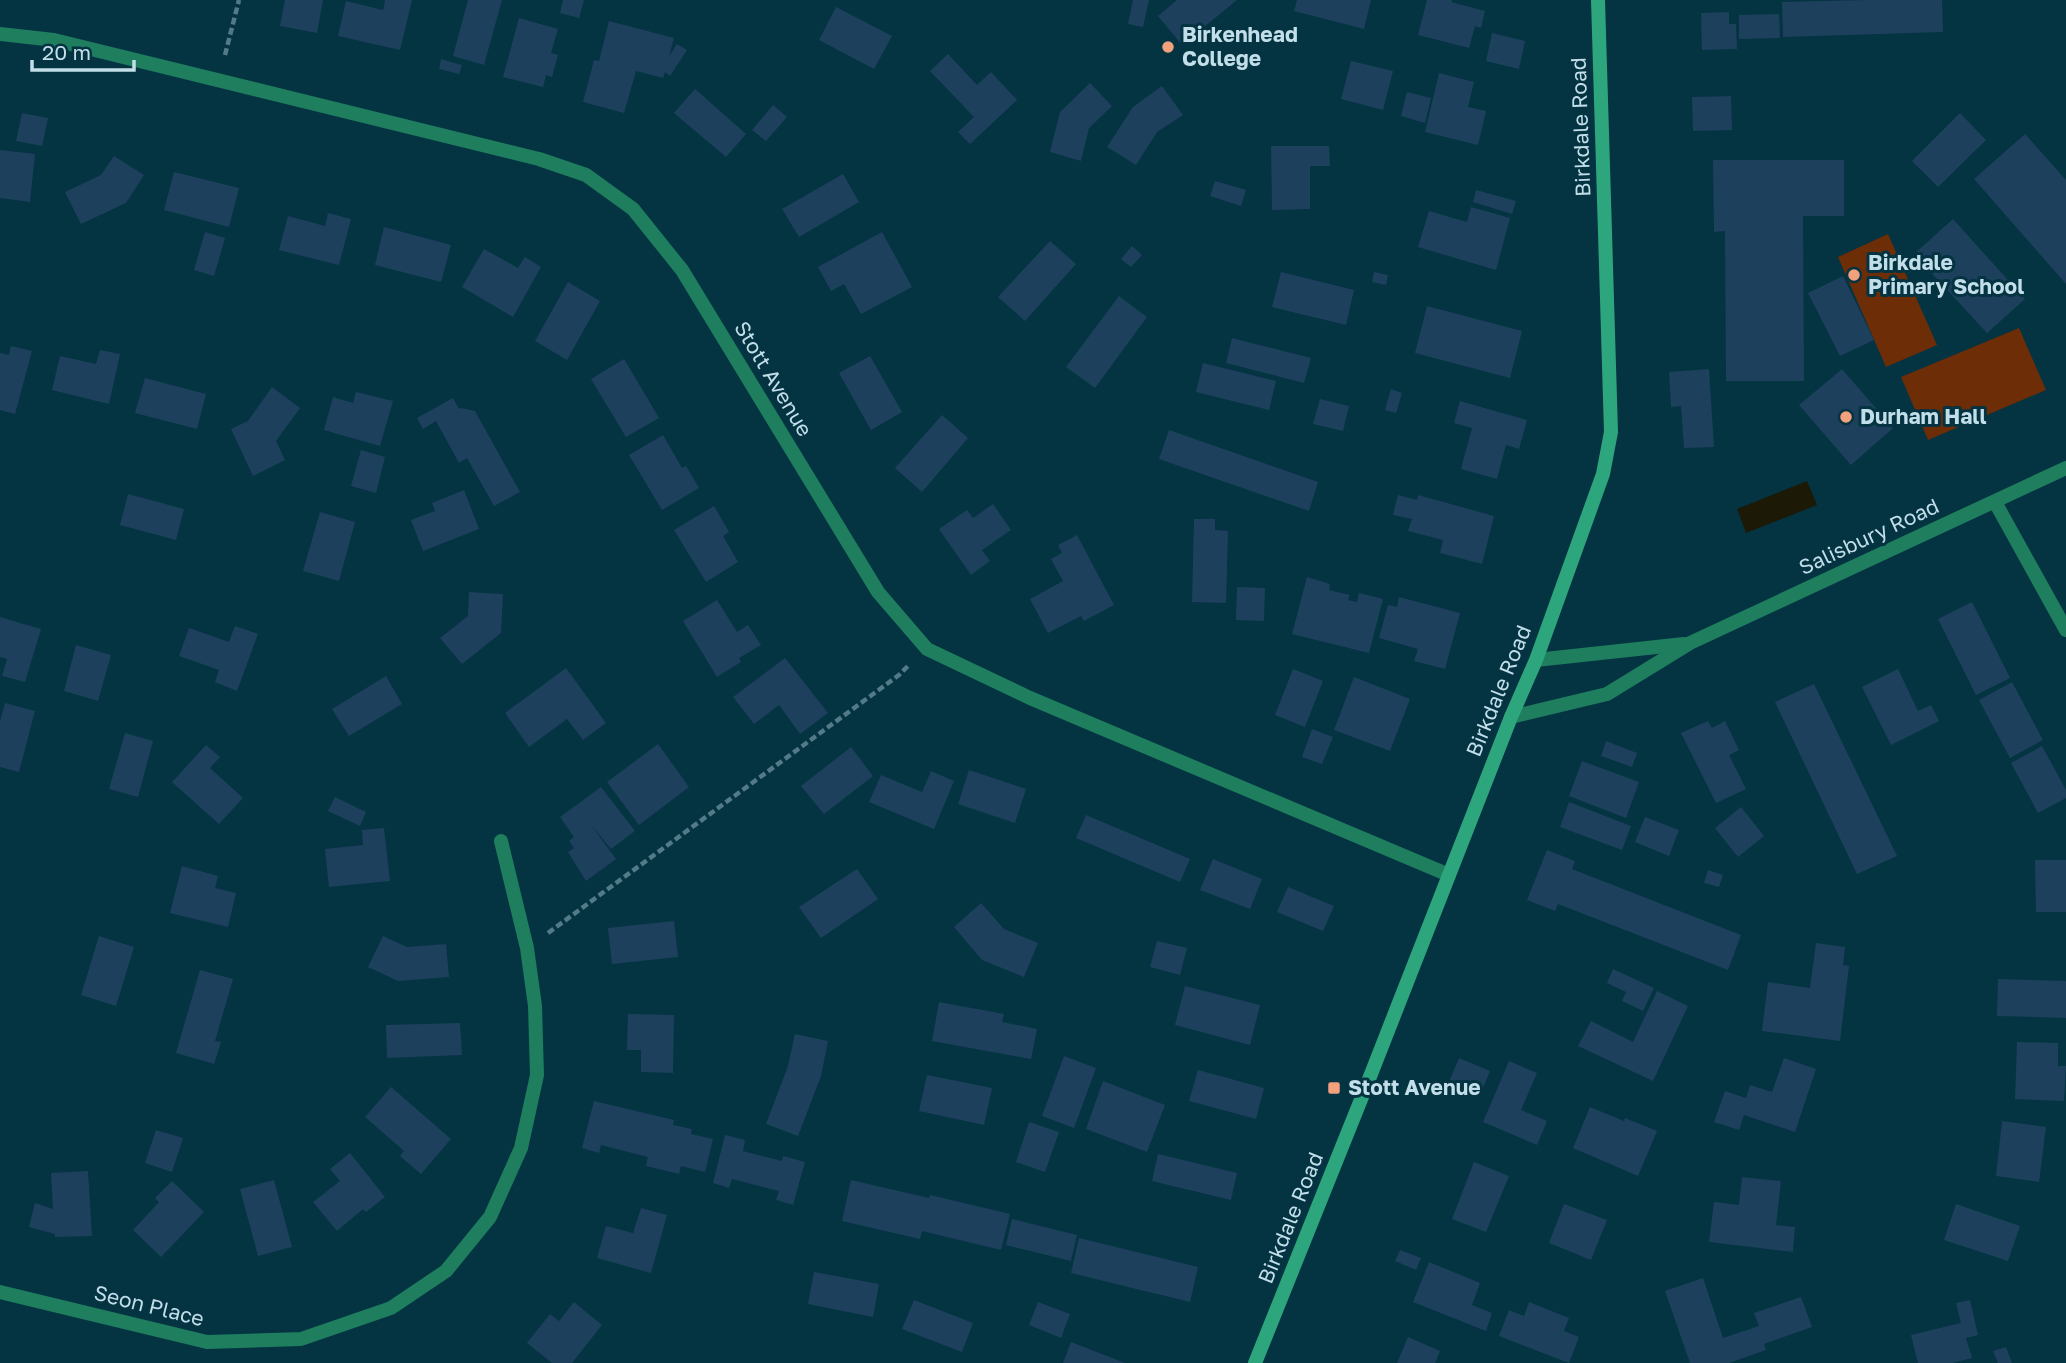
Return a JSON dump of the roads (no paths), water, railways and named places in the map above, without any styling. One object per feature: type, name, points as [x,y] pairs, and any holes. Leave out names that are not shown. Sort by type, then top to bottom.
[{"type":"main road","name":"Birkdale Road","points":[[1255,1363],[1536,660],[1602,474],[1611,432],[1598,0]]},
{"type":"street","name":"Stott Avenue","points":[[0,34],[54,40],[220,79],[539,159],[586,176],[633,208],[682,270],[878,592],[927,649],[1030,698],[1449,875]]},
{"type":"street","name":"Salisbury Road","points":[[1511,717],[1607,694],[1690,643],[2066,468]]},
{"type":"street","points":[[1995,502],[2066,630]]},
{"type":"street","name":"Salisbury Road","points":[[1536,660],[1690,643]]},
{"type":"street","name":"Seon Place","points":[[0,1292],[207,1342],[301,1339],[391,1308],[446,1271],[490,1217],[521,1148],[537,1076],[536,1006],[527,948],[501,841]]},
{"type":"place","name":"Birkenhead College","points":[[1168,47]]},
{"type":"place","name":"Birkdale Primary School","points":[[1854,275]]},
{"type":"place","name":"Durham Hall","points":[[1846,417]]},
{"type":"place","name":"Stott Avenue","points":[[1334,1088]]}]
